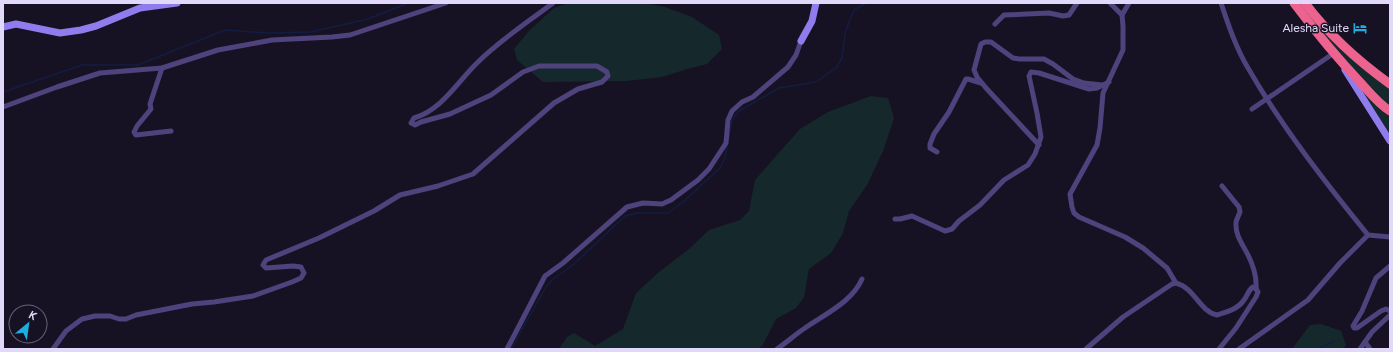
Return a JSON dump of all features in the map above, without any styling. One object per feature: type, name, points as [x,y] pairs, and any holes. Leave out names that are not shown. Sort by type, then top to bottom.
[{"type":"highway","points":[[1294,3],[1334,53],[1368,91],[1390,111]]},
{"type":"highway","points":[[1305,3],[1316,18],[1339,42],[1390,84]]},
{"type":"highway","points":[[1372,70],[1390,78]]},
{"type":"street","points":[[3,27],[16,24],[60,33],[82,30],[96,26],[140,8],[177,3]]},
{"type":"street","points":[[3,107],[100,73],[162,68],[218,50],[272,40],[350,35],[446,3]]},
{"type":"street","points":[[54,349],[66,331],[82,319],[95,316],[110,316],[119,319],[126,319],[136,315],[164,309],[253,296],[292,282],[301,278],[304,274],[301,267],[293,266],[266,268],[263,265],[266,260],[319,238],[374,211],[400,195],[438,186],[473,174],[554,102],[578,89],[602,82],[608,76],[607,72],[597,66],[539,66],[523,72],[491,95],[450,114],[415,125],[411,123],[414,118],[422,116],[438,104],[477,62],[498,44],[553,3]]},
{"type":"street","points":[[507,349],[545,276],[563,263],[628,207],[643,203],[662,204],[671,200],[698,180],[709,169],[726,143],[728,120],[732,111],[742,102],[753,97],[788,67],[796,55],[801,41],[812,21],[816,3]]},
{"type":"street","points":[[995,24],[1004,15],[1049,13],[1063,16],[1069,15],[1077,3]]},
{"type":"street","points":[[1110,3],[1122,15]]},
{"type":"street","points":[[1129,3],[1122,15],[1123,50],[1104,93],[1097,145],[1070,194],[1074,213],[1079,217],[1143,248],[1167,268],[1176,283],[1186,287],[1207,311],[1217,315],[1234,310],[1245,299],[1250,289],[1253,287],[1256,289]]},
{"type":"street","points":[[1221,3],[1247,66],[1301,149],[1368,235],[1390,237]]},
{"type":"street","points":[[1039,144],[977,77],[974,70],[981,44],[991,42],[1013,58],[1044,59],[1053,64],[1073,80],[1102,85]]},
{"type":"street","points":[[1252,109],[1334,53],[1390,141]]},
{"type":"street","points":[[162,68],[150,104],[151,109],[134,132],[136,135],[171,131]]},
{"type":"street","points":[[895,219],[912,216],[945,231],[952,229],[959,221],[980,205],[1004,180],[1028,165],[1035,154],[1041,137],[1029,76],[1031,72],[1039,73],[1093,90],[1109,82]]},
{"type":"street","points":[[937,152],[930,148],[930,144],[934,134],[949,112],[966,79],[981,82]]},
{"type":"street","points":[[1219,349],[1236,328],[1258,292],[1256,289],[1257,281],[1253,267],[1241,244],[1236,227],[1235,222],[1240,212],[1239,207],[1222,186]]},
{"type":"street","points":[[1239,349],[1308,300],[1340,263],[1368,235]]},
{"type":"street","points":[[1390,266],[1376,278],[1362,311],[1353,326],[1354,328],[1357,328],[1381,311],[1386,309],[1390,311]]},
{"type":"street","points":[[777,349],[843,302],[856,290],[862,279]]},
{"type":"street","points":[[1086,349],[1123,317],[1172,284],[1176,283]]},
{"type":"street","points":[[1360,349],[1372,332],[1390,315]]},
{"type":"street","points":[[1365,342],[1370,349]]},
{"type":"green space","points":[[569,3],[643,3],[665,7],[692,17],[719,35],[722,49],[707,64],[662,77],[626,81],[543,82],[517,60],[514,49],[529,31],[554,8]]},
{"type":"green space","points":[[1315,20],[1388,85],[1390,89],[1390,107],[1334,48],[1312,21]]},
{"type":"green space","points":[[1353,78],[1390,114],[1390,134]]},
{"type":"green space","points":[[871,96],[888,98],[894,118],[883,151],[867,185],[849,211],[843,233],[831,253],[809,269],[804,297],[796,308],[776,319],[762,346],[757,349],[559,349],[567,337],[574,333],[595,346],[623,329],[636,293],[659,272],[689,249],[709,230],[740,220],[749,211],[755,180],[800,129],[828,112]]},
{"type":"green space","points":[[1321,324],[1341,331],[1346,345],[1343,349],[1292,349],[1310,325]]},
{"type":"waterway","points":[[3,92],[82,65],[138,65],[225,30],[267,33],[311,32],[368,19],[408,3]]},
{"type":"waterway","points":[[511,349],[546,287],[552,280],[573,265],[625,216],[637,213],[668,213],[684,201],[720,168],[725,158],[732,120],[739,111],[779,88],[816,82],[836,68],[842,58],[845,34],[850,19],[855,9],[867,3]]},
{"type":"waterway","points":[[1319,349],[1334,341]]},
{"type":"place","name":"Alesha Suite","points":[[1360,28]]}]
